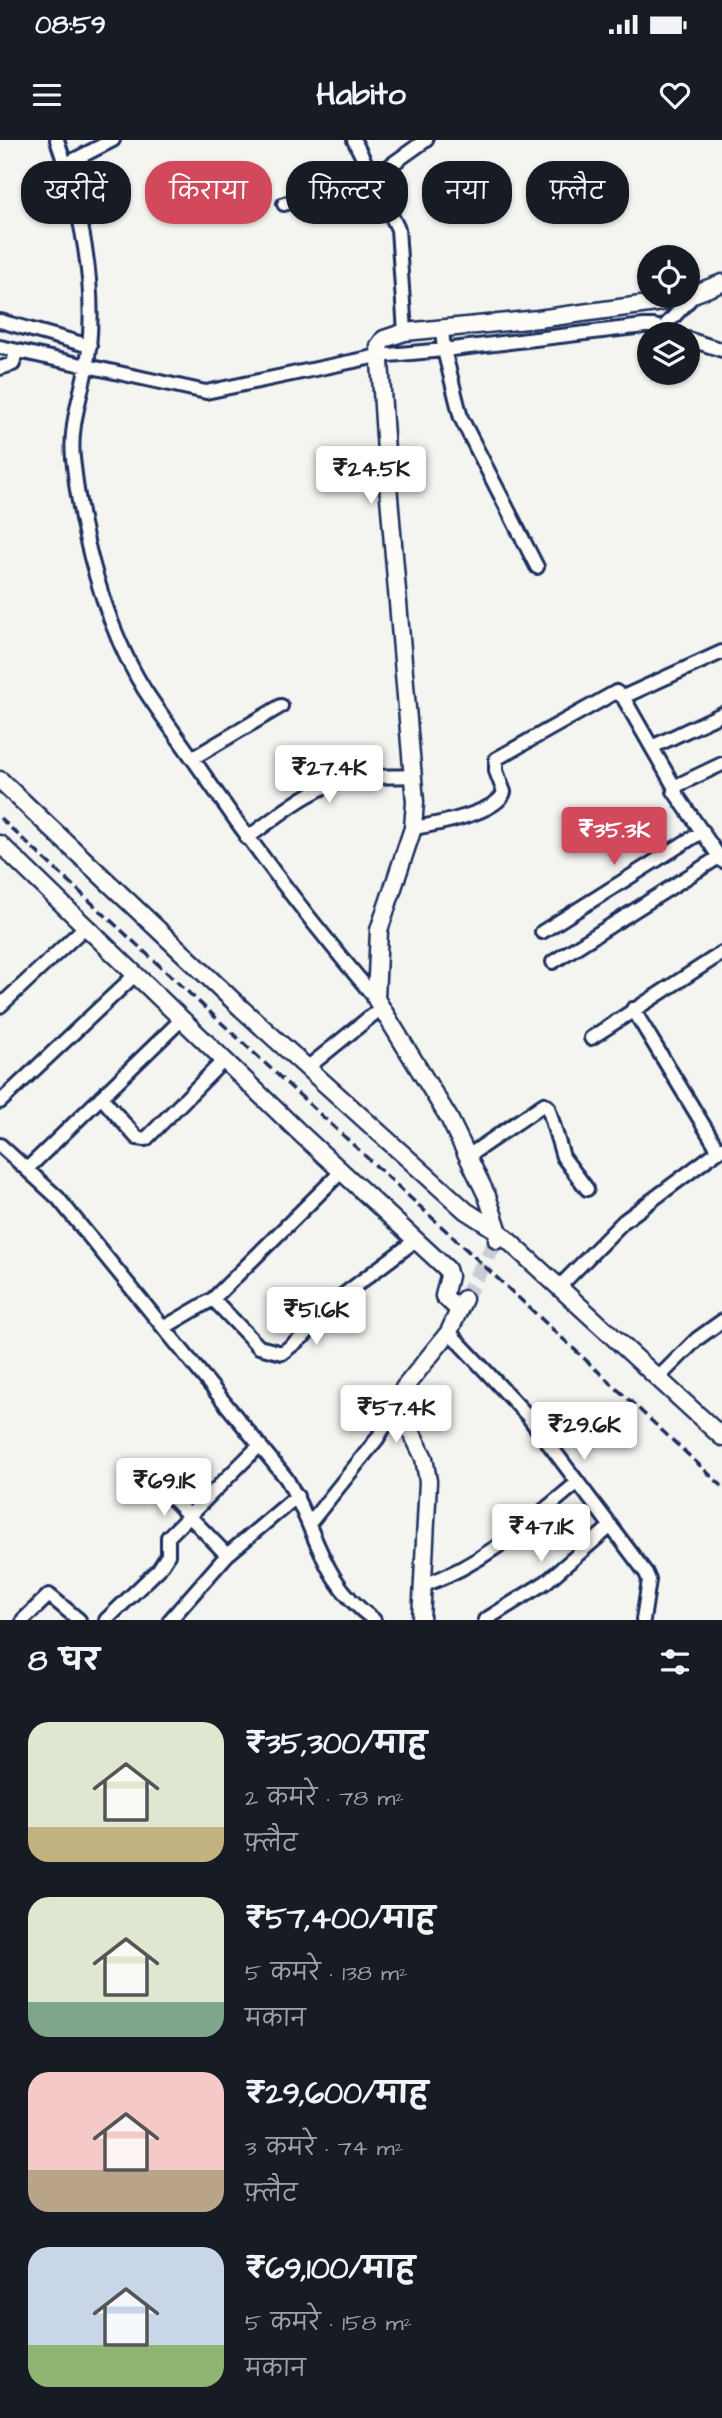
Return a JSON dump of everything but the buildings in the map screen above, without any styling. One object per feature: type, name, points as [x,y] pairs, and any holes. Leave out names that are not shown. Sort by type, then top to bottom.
[{"type":"street","points":[[57,140],[65,161]]},
{"type":"street","points":[[72,161],[113,140]]},
{"type":"street","points":[[354,140],[365,161]]},
{"type":"street","points":[[396,161],[426,140]]},
{"type":"street","points":[[82,224],[90,346],[75,412],[73,458],[103,598],[143,688],[300,909],[379,1004],[449,1118],[487,1196],[498,1236]]},
{"type":"street","points":[[396,224],[405,332]]},
{"type":"street","points":[[700,291],[722,283]]},
{"type":"street","points":[[307,1068],[379,1004],[379,930],[413,828],[412,776],[378,356],[384,339],[405,332],[442,330],[637,305]]},
{"type":"street","points":[[668,322],[679,308]]},
{"type":"street","points":[[0,321],[90,346]]},
{"type":"street","points":[[0,348],[206,392],[378,356],[637,327]]},
{"type":"street","points":[[442,330],[444,350],[461,418],[537,567]]},
{"type":"street","points":[[700,343],[722,350]]},
{"type":"street","points":[[0,368],[13,364],[16,351]]},
{"type":"street","points":[[623,697],[722,652]]},
{"type":"street","points":[[413,828],[442,823],[496,803],[504,792],[496,771],[496,759],[611,694],[619,693],[721,859],[553,962]]},
{"type":"street","points":[[193,758],[281,706]]},
{"type":"street","points":[[652,747],[722,714]]},
{"type":"street","points":[[675,788],[722,764]]},
{"type":"street","points":[[247,838],[293,806],[338,782],[412,776]]},
{"type":"street","points":[[0,780],[307,1068],[466,1211],[559,1287],[722,1437]]},
{"type":"street","points":[[542,932],[703,831]]},
{"type":"street","points":[[0,844],[224,1060],[447,1269],[449,1276],[444,1296],[462,1304],[449,1332],[404,1388],[377,1440],[309,1524]]},
{"type":"street","points":[[0,1006],[86,926]]},
{"type":"street","points":[[591,1038],[722,953]]},
{"type":"street","points":[[0,1102],[136,974]]},
{"type":"street","points":[[559,1287],[624,1221],[720,1150],[633,1009]]},
{"type":"street","points":[[28,1168],[182,1018]]},
{"type":"street","points":[[100,1097],[137,1138],[146,1139],[224,1060]]},
{"type":"street","points":[[468,1156],[544,1104],[548,1107],[563,1157],[587,1189]]},
{"type":"street","points":[[0,1145],[58,1198],[260,1445],[297,1496],[320,1555],[342,1592],[374,1620]]},
{"type":"street","points":[[165,1328],[213,1299],[342,1171]]},
{"type":"street","points":[[213,1299],[260,1347],[282,1353],[304,1336],[330,1305],[416,1240]]},
{"type":"street","points":[[658,1378],[697,1339],[722,1321]]},
{"type":"street","points":[[449,1332],[527,1415],[649,1580],[643,1620]]},
{"type":"street","points":[[398,1404],[427,1469],[421,1620]]},
{"type":"street","points":[[106,1620],[159,1569],[168,1555],[168,1536],[260,1445]]},
{"type":"street","points":[[424,1585],[450,1576],[505,1542],[578,1482]]},
{"type":"street","points":[[162,1488],[227,1555]]},
{"type":"street","points":[[170,1620],[227,1555],[297,1496]]},
{"type":"street","points":[[485,1620],[546,1582],[611,1526]]},
{"type":"street","points":[[23,1620],[49,1595],[79,1620]]},
{"type":"tunnel","points":[[464,1299],[497,1240]]},
{"type":"railway","points":[[0,818],[722,1486]]}]
